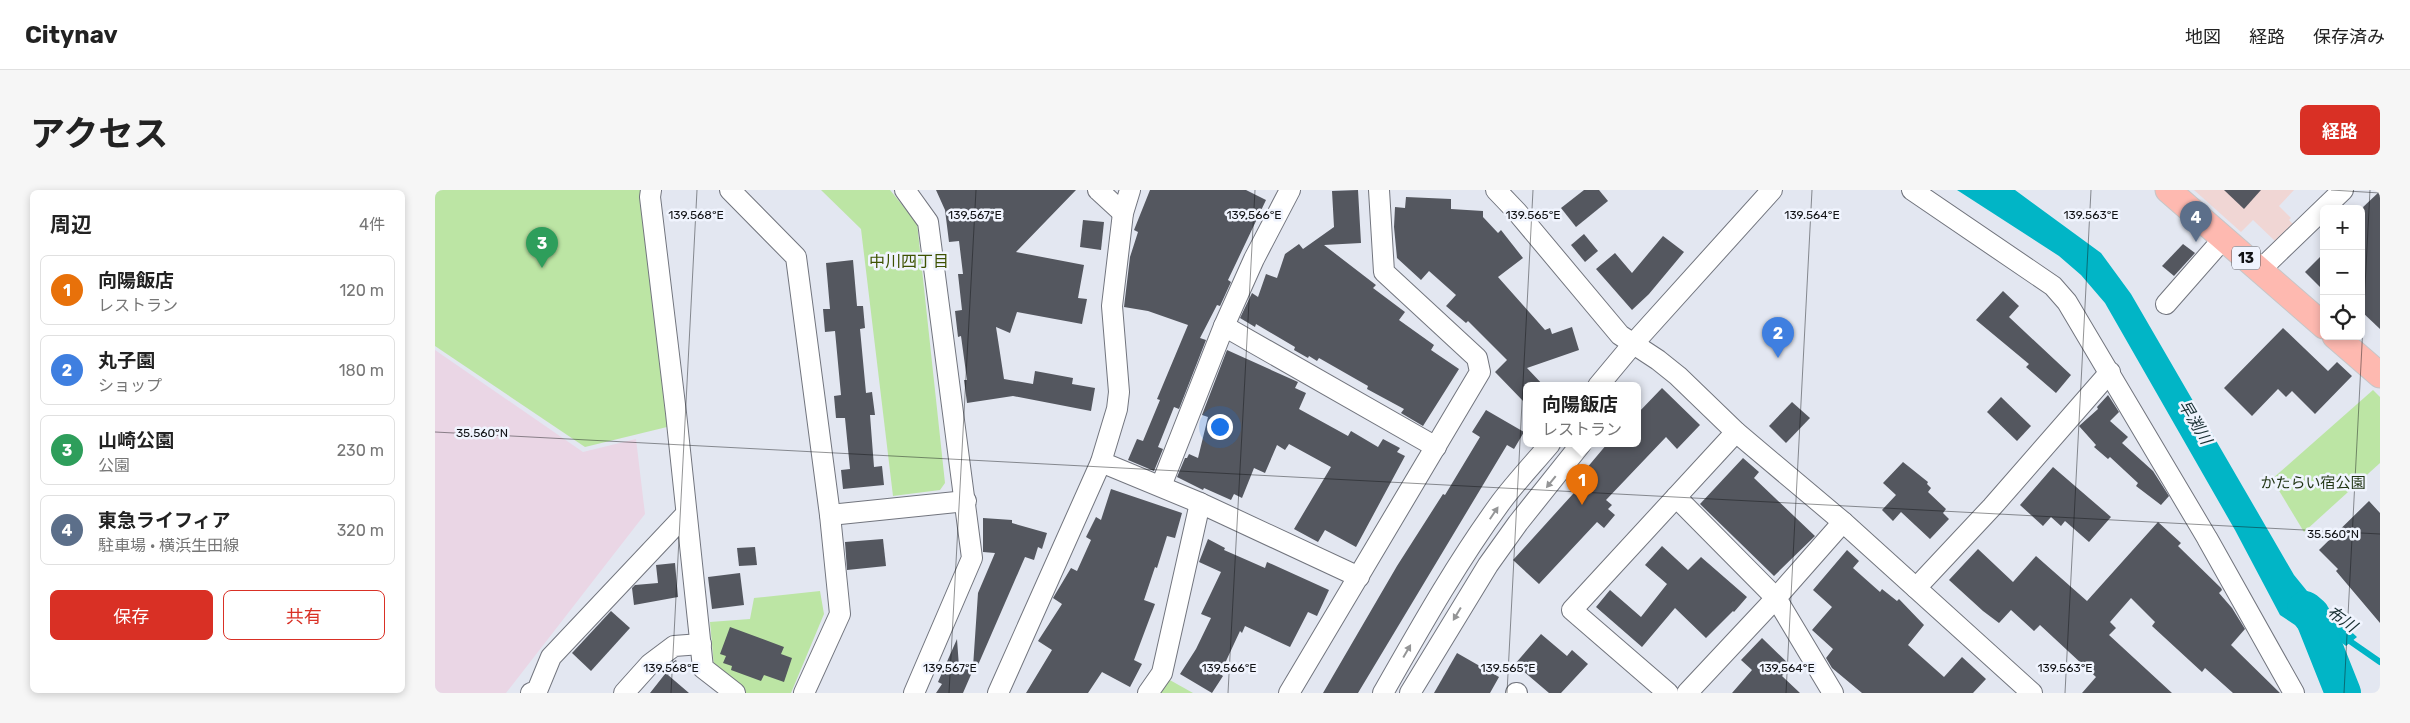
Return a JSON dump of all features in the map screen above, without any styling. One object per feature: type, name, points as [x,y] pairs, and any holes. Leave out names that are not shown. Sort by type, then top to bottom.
[{"type":"main road","name":"13","points":[[2168,190],[2320,322]]},
{"type":"main road","points":[[2340,340],[2380,376]]},
{"type":"street","points":[[651,190],[650,197],[703,668],[735,693]]},
{"type":"street","points":[[905,190],[928,222],[972,558],[914,693]]},
{"type":"street","points":[[1098,190],[1123,213]]},
{"type":"street","points":[[998,693],[1101,462],[1113,425],[1119,392],[1112,306],[1123,213],[1130,190]]},
{"type":"street","points":[[1161,486],[1224,326],[1253,260],[1290,190]]},
{"type":"street","points":[[1289,693],[1478,377],[1479,363],[1477,358],[1384,272],[1379,190]]},
{"type":"street","points":[[1496,190],[1517,212],[1620,335],[1658,360],[1678,376],[1736,432],[1843,522],[2032,693]]},
{"type":"street","points":[[1601,382],[1633,344],[1772,190]]},
{"type":"street","points":[[1912,190],[2053,286],[2067,302],[2110,372],[2294,693]]},
{"type":"street","points":[[2260,270],[2343,190]]},
{"type":"street","points":[[739,193],[796,257],[830,515],[840,614],[804,693]]},
{"type":"street","points":[[2166,304],[2223,239]]},
{"type":"street","points":[[1224,326],[1436,447]]},
{"type":"street","points":[[1619,382],[1625,373],[1633,344]]},
{"type":"street","points":[[1916,588],[1992,507],[2110,372]]},
{"type":"street","points":[[1668,693],[1572,610],[1736,432]]},
{"type":"street","points":[[1383,693],[1439,596],[1470,548],[1501,502],[1547,447]]},
{"type":"street","points":[[1410,693],[1488,565],[1518,523],[1579,447]]},
{"type":"street","points":[[1101,462],[1200,503],[1359,576]]},
{"type":"street","points":[[1676,497],[1777,598],[1833,693]]},
{"type":"street","points":[[830,515],[966,501]]},
{"type":"street","points":[[1147,693],[1161,673],[1200,503]]},
{"type":"street","points":[[536,692],[551,657],[686,514]]},
{"type":"street","points":[[1687,693],[1777,598],[1843,522]]},
{"type":"street","points":[[624,693],[650,664],[674,646],[701,644]]},
{"type":"shaded area","points":[[2194,190],[2294,190],[2279,206],[2291,218],[2289,220],[2293,224],[2275,241],[2253,220],[2241,232]]},
{"type":"shaded area","points":[[435,350],[583,452],[636,439],[645,514],[506,693],[435,693]]},
{"type":"green space","points":[[435,190],[640,190],[667,427],[585,447],[435,346]]},
{"type":"green space","points":[[821,190],[890,190],[917,223],[945,483],[940,490],[893,496],[861,229]]},
{"type":"green space","name":"かたらい宿公園","points":[[2373,390],[2380,397],[2380,463],[2304,532],[2272,479]]},
{"type":"green space","points":[[820,591],[824,614],[791,693],[744,693],[714,667],[710,622],[750,619],[754,598]]},
{"type":"green space","points":[[1168,679],[1193,693],[1159,693]]},
{"type":"water","points":[[1957,190],[2015,190],[2101,253],[2131,294],[2294,575],[2307,591],[2357,637],[2346,646],[2326,631],[2336,649],[2311,657],[2305,637],[2295,625],[2280,615],[2235,530],[2105,303],[2081,275],[2059,256]]},
{"type":"building","points":[[936,190],[1076,190],[1016,252],[1084,265],[1078,298],[1087,299],[1082,324],[1017,312],[1010,333],[996,327],[1004,379],[1033,384],[1035,371],[1073,378],[1072,384],[1095,388],[1091,411],[1013,396],[967,403],[964,380],[967,380],[961,336],[958,337],[955,311],[962,310],[958,274],[963,274],[959,241],[949,242],[945,210]]},
{"type":"building","points":[[1150,190],[1246,190],[1266,200],[1228,280],[1231,282],[1220,306],[1217,305],[1200,338],[1206,340],[1179,409],[1174,407],[1158,447],[1163,449],[1154,471],[1128,460],[1137,439],[1143,441],[1160,400],[1157,399],[1188,325],[1148,311],[1124,307],[1130,257],[1138,232],[1134,230]]},
{"type":"building","points":[[1358,190],[1361,243],[1324,245],[1376,285],[1373,288],[1405,312],[1399,320],[1434,345],[1431,350],[1459,369],[1423,426],[1401,413],[1404,409],[1367,389],[1368,386],[1319,358],[1317,361],[1309,356],[1308,358],[1294,350],[1295,347],[1256,324],[1255,327],[1240,318],[1252,293],[1258,297],[1266,274],[1277,278],[1285,254],[1299,244],[1303,249],[1334,227],[1332,191]]},
{"type":"building","points":[[1584,190],[1599,190],[1608,201],[1576,227],[1561,208]]},
{"type":"building","points":[[2224,190],[2261,190],[2244,209]]},
{"type":"building","points":[[2380,191],[2380,329],[2365,315],[2365,205]]},
{"type":"building","points":[[1406,197],[1451,199],[1451,209],[1483,211],[1483,217],[1498,233],[1501,230],[1523,258],[1498,277],[1545,330],[1550,328],[1552,334],[1572,327],[1579,350],[1527,368],[1540,382],[1523,382],[1523,401],[1495,372],[1507,360],[1468,321],[1466,323],[1446,306],[1456,295],[1429,271],[1421,280],[1397,258],[1394,227],[1395,207],[1405,208]]},
{"type":"building","points":[[1083,220],[1104,222],[1101,250],[1080,247]]},
{"type":"building","points":[[1584,234],[1598,251],[1585,262],[1571,245]]},
{"type":"building","points":[[1663,236],[1684,252],[1649,294],[1632,310],[1596,269],[1615,253],[1632,273]]},
{"type":"building","points":[[2183,244],[2195,253],[2174,276],[2162,266]]},
{"type":"building","points":[[2320,257],[2320,287],[2305,272]]},
{"type":"building","points":[[853,260],[857,306],[863,306],[865,328],[860,329],[866,393],[872,392],[875,415],[870,415],[874,467],[882,466],[884,485],[843,489],[841,470],[850,469],[845,418],[836,418],[834,396],[841,395],[835,331],[825,332],[823,309],[830,309],[826,263]]},
{"type":"building","points":[[2003,291],[2019,306],[2009,317],[2071,375],[2056,393],[2026,367],[2029,364],[1976,320]]},
{"type":"building","points":[[2283,328],[2328,371],[2337,362],[2352,376],[2315,414],[2292,391],[2286,397],[2278,389],[2252,416],[2224,388]]},
{"type":"building","points":[[1227,350],[1298,382],[1295,388],[1306,393],[1299,409],[1348,436],[1351,431],[1378,447],[1383,439],[1400,448],[1397,452],[1405,456],[1356,547],[1325,530],[1318,542],[1294,529],[1331,467],[1289,444],[1285,450],[1277,445],[1265,473],[1254,468],[1242,498],[1234,494],[1231,500],[1204,488],[1203,490],[1177,477],[1185,458],[1189,454],[1198,458],[1208,417],[1202,415]]},
{"type":"building","points":[[1662,388],[1700,425],[1677,449],[1666,437],[1606,500],[1612,505],[1608,509],[1615,515],[1604,528],[1597,522],[1539,584],[1513,560],[1582,484],[1572,475],[1579,465],[1586,469],[1604,447],[1641,447],[1641,410]]},
{"type":"building","points":[[2108,395],[2119,412],[2110,421],[2128,437],[2122,443],[2153,471],[2169,496],[2161,505],[2136,486],[2138,483],[2110,457],[2108,459],[2094,447],[2096,445],[2079,426],[2098,409],[2097,407]]},
{"type":"building","points":[[2001,397],[2031,426],[2017,441],[1987,412]]},
{"type":"building","points":[[1792,402],[1810,418],[1786,443],[1769,426]]},
{"type":"building","points":[[1486,410],[1523,431],[1523,434],[1514,449],[1507,445],[1358,693],[1323,693],[1397,566],[1443,494],[1445,495],[1480,437],[1472,432]]},
{"type":"building","points":[[1743,458],[1759,472],[1754,478],[1815,536],[1774,576],[1700,504]]},
{"type":"building","points":[[1903,462],[1928,482],[1927,484],[1931,488],[1928,492],[1946,509],[1943,513],[1949,519],[1930,539],[1901,512],[1893,521],[1882,510],[1896,495],[1883,483]]},
{"type":"building","points":[[2053,467],[2111,517],[2089,542],[2065,521],[2061,526],[2051,517],[2043,526],[2020,505]]},
{"type":"building","points":[[1111,489],[1182,513],[1175,538],[1167,536],[1144,600],[1155,604],[1134,660],[1142,664],[1130,687],[1102,672],[1088,693],[1026,693],[1052,650],[1038,641],[1062,604],[1053,598],[1071,568],[1077,571],[1091,540],[1086,537],[1096,517],[1101,520]]},
{"type":"building","points":[[2369,501],[2380,513],[2380,623],[2336,571],[2338,569],[2319,550]]},
{"type":"building","points":[[983,518],[1012,520],[1012,523],[1047,533],[1042,549],[1038,547],[1034,560],[1025,557],[975,672],[973,670],[963,693],[936,693],[942,684],[938,682],[957,639],[959,667],[973,667],[978,593],[995,553],[983,552]]},
{"type":"building","points":[[2158,522],[2181,543],[2178,546],[2221,588],[2222,590],[2219,593],[2232,608],[2245,629],[2231,645],[2280,693],[2233,693],[2205,668],[2202,672],[2152,626],[2155,622],[2131,598],[2110,622],[2116,628],[2109,635],[2172,693],[2082,693],[2096,677],[2040,625],[2034,631],[2011,610],[1999,623],[1949,580],[1978,549],[2013,582],[2036,556],[2087,601]]},
{"type":"building","points":[[883,539],[886,566],[847,570],[845,542]]},
{"type":"building","points":[[1208,539],[1225,548],[1224,550],[1265,568],[1267,562],[1329,590],[1317,616],[1308,612],[1290,647],[1245,626],[1242,633],[1240,631],[1220,674],[1223,676],[1212,693],[1180,674],[1196,649],[1211,618],[1201,614],[1221,572],[1199,562]]},
{"type":"building","points":[[1662,546],[1688,570],[1701,557],[1747,597],[1706,638],[1675,608],[1642,647],[1596,607],[1610,590],[1641,617],[1667,584],[1645,565]]},
{"type":"building","points":[[755,547],[757,565],[739,566],[737,548]]},
{"type":"building","points":[[1847,550],[1859,561],[1853,568],[1880,592],[1882,589],[1897,601],[1899,599],[1924,625],[1908,645],[1944,677],[1962,657],[1986,679],[1973,693],[1862,693],[1832,668],[1826,658],[1833,649],[1812,630],[1832,607],[1813,590]]},
{"type":"building","points":[[675,563],[678,597],[634,605],[632,588],[635,585],[658,583],[656,565]]},
{"type":"building","points":[[740,573],[744,605],[712,609],[708,577]]},
{"type":"building","points":[[611,611],[630,628],[591,671],[572,653]]},
{"type":"building","points":[[730,627],[784,647],[781,654],[792,658],[784,682],[764,675],[761,681],[731,670],[732,666],[723,663],[726,656],[720,654]]},
{"type":"building","points":[[1541,634],[1567,656],[1572,650],[1588,664],[1561,693],[1549,693],[1515,664]]},
{"type":"building","points":[[1762,638],[1791,666],[1782,676],[1800,693],[1732,693],[1752,670],[1741,660]]},
{"type":"building","points":[[1457,653],[1499,677],[1490,693],[1434,693]]},
{"type":"building","points":[[676,660],[678,664],[668,675],[689,693],[650,693],[665,674],[661,670]]},
{"type":"waterway","name":"早渕川","points":[[2305,609],[2312,615],[2343,693]]},
{"type":"waterway","name":"布川","points":[[2344,637],[2380,662]]},
{"type":"place","name":"東急ライフィア","points":[[2196,242]]},
{"type":"place","name":"山崎公園","points":[[542,268]]},
{"type":"place","name":"丸子園","points":[[1778,358]]},
{"type":"place","name":"向陽飯店","points":[[1582,505]]},
{"type":"district","name":"中川四丁目","points":[[909,261]]}]
